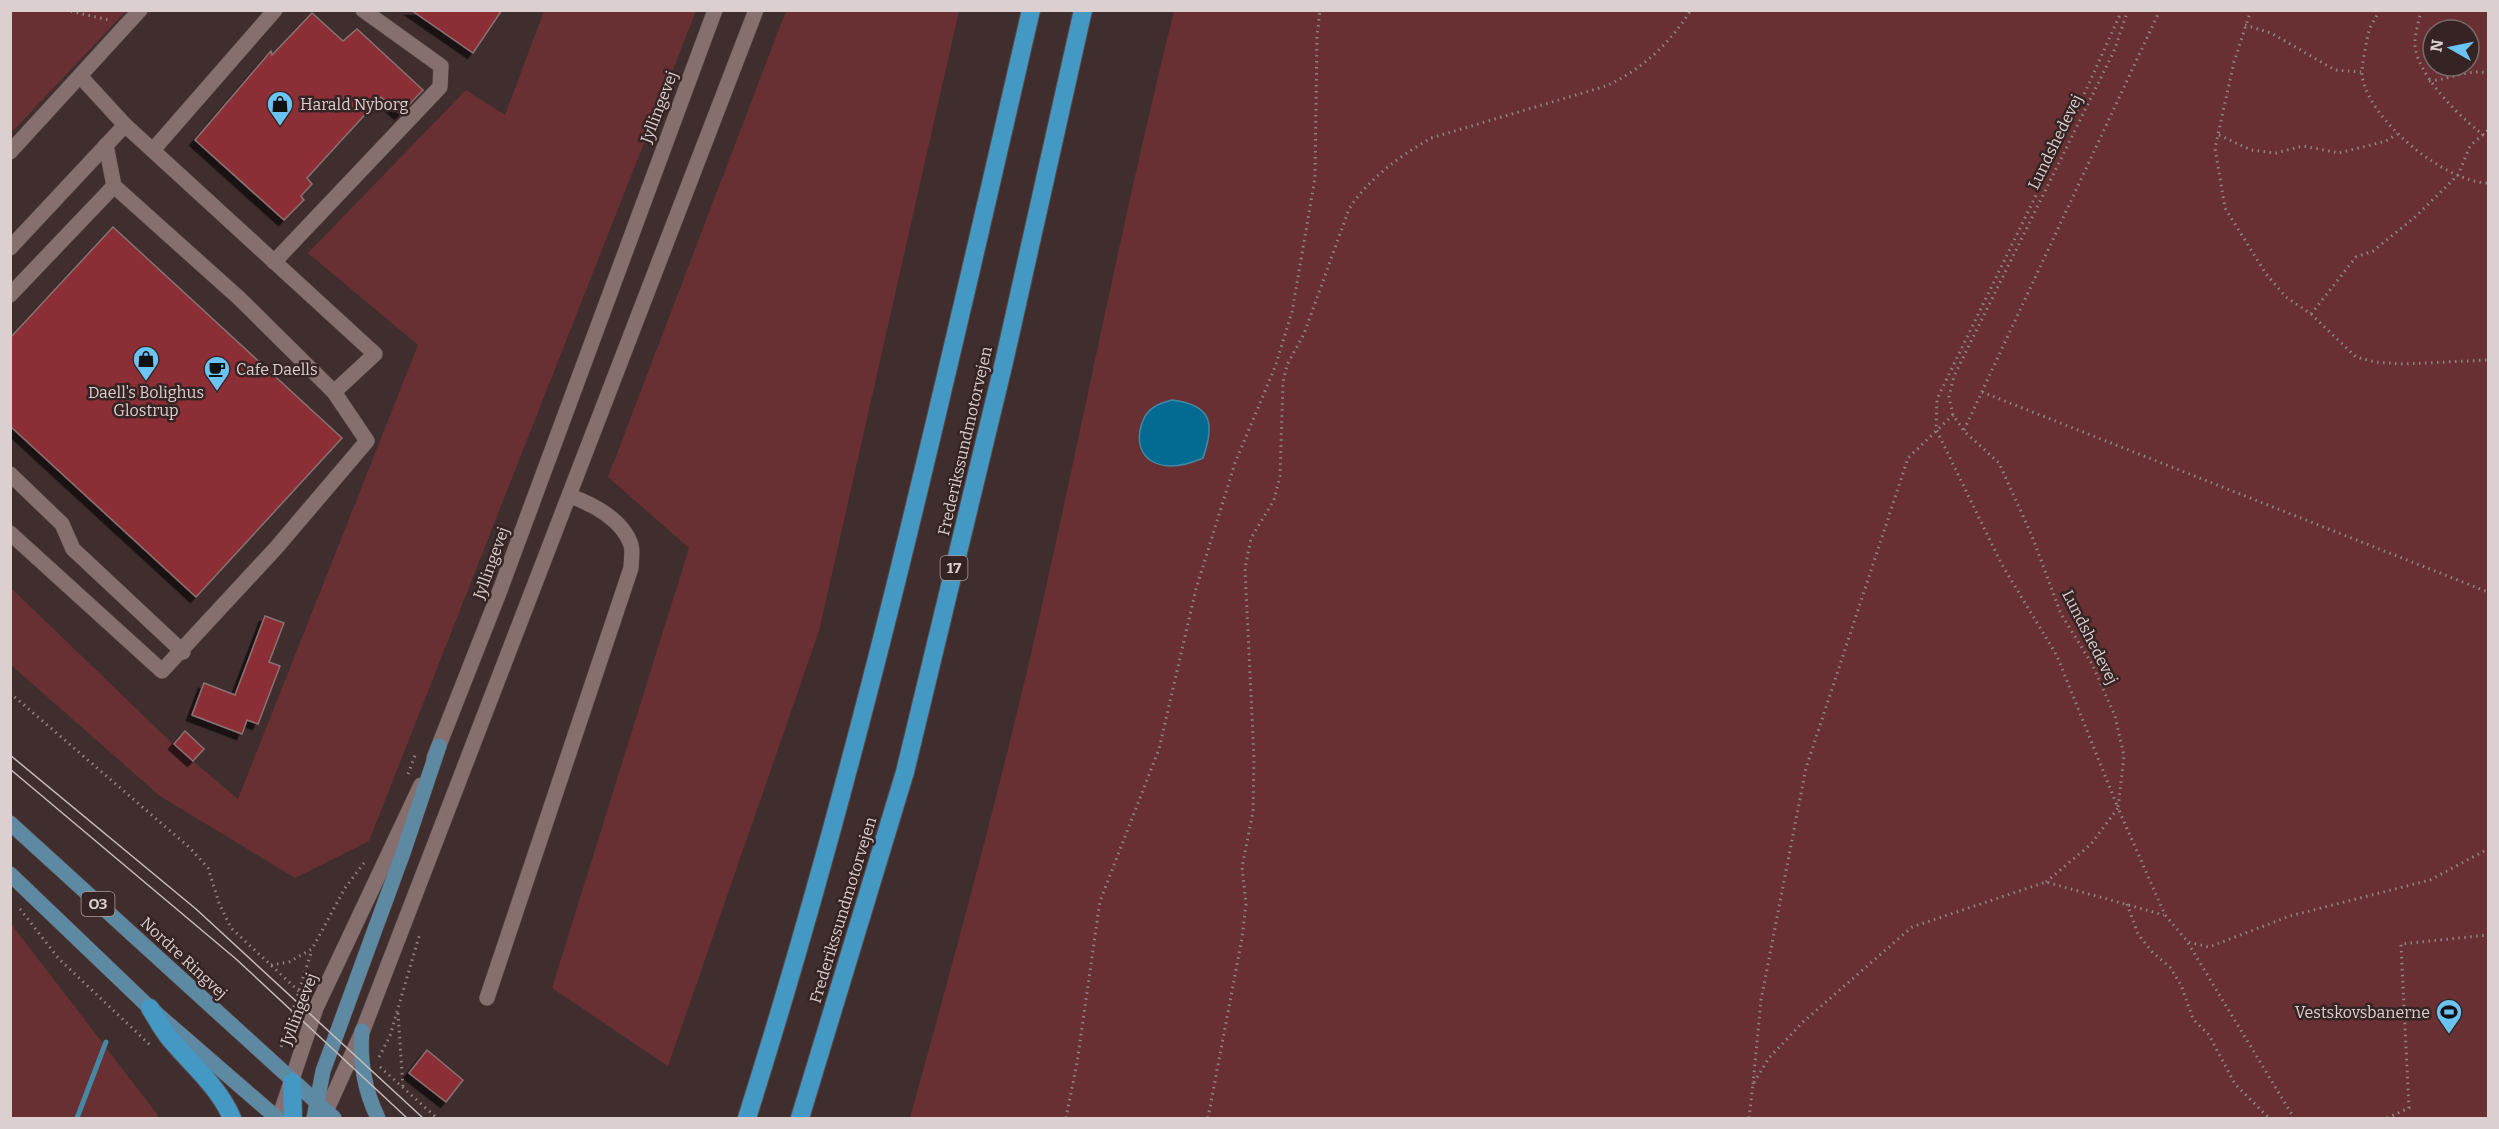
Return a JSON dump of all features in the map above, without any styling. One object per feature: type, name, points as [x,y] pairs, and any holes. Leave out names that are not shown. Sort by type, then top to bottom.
[{"type":"highway","name":"Frederikssundmotorvejen","points":[[747,1119],[794,971],[861,725],[947,374],[1031,10]]},
{"type":"highway","name":"Frederikssundmotorvejen","points":[[800,1119],[905,772],[1004,362],[1083,10]]},
{"type":"highway","name":"O3","points":[[150,1008],[170,1039],[204,1074],[225,1102],[232,1119]]},
{"type":"highway","points":[[292,1082],[293,1119]]},
{"type":"main road","points":[[323,1114],[322,1071],[396,874],[439,746]]},
{"type":"main road","name":"Nordre Ringvej","points":[[10,823],[275,1066],[323,1114]]},
{"type":"main road","name":"O3","points":[[10,874],[150,1008],[278,1119]]},
{"type":"main road","points":[[362,1031],[360,1048],[366,1086],[378,1119]]},
{"type":"street","points":[[10,152],[140,10]]},
{"type":"street","points":[[153,150],[275,10]]},
{"type":"street","points":[[274,261],[440,87],[441,66],[363,10]]},
{"type":"street","name":"Jyllingevej","points":[[278,1119],[316,1008],[439,746],[499,593],[715,10]]},
{"type":"street","points":[[323,1114],[362,1031],[756,10]]},
{"type":"street","points":[[80,76],[125,125],[375,354],[334,392]]},
{"type":"street","points":[[10,248],[125,125]]},
{"type":"street","points":[[10,533],[162,671],[183,652],[367,441],[334,392],[239,298],[114,186],[106,145]]},
{"type":"street","points":[[10,295],[114,186]]},
{"type":"street","points":[[10,474],[62,524],[73,549],[183,652]]},
{"type":"street","points":[[487,998],[631,568],[631,545],[616,521],[583,500],[570,496]]},
{"type":"path","points":[[65,10],[128,24]]},
{"type":"path","points":[[1066,1119],[1077,1063],[1100,901],[1158,749],[1199,577],[1235,463],[1275,367],[1292,312],[1315,178],[1317,36],[1320,10]]},
{"type":"path","points":[[1208,1119],[1242,938],[1246,904],[1242,867],[1253,812],[1254,758],[1245,569],[1251,538],[1274,500],[1280,476],[1282,382],[1320,292],[1349,209],[1359,194],[1381,173],[1431,138],[1606,86],[1625,77],[1664,47],[1691,10]]},
{"type":"path","points":[[2122,10],[2012,248],[1951,365],[1937,399],[1936,429],[2001,563],[2057,656],[2118,808],[2165,915],[2188,942],[2294,1119]]},
{"type":"path","name":"Lundshedevej","points":[[2118,808],[2124,756],[2115,716],[2092,664],[2061,614],[2032,536],[1999,463],[1964,431],[1953,415],[1949,397],[1954,376],[2114,51],[2128,10]]},
{"type":"path","points":[[1964,431],[2160,10]]},
{"type":"path","points":[[2251,10],[2215,148],[2225,208],[2266,274],[2286,297],[2311,314],[2356,357],[2375,362],[2434,364],[2488,360]]},
{"type":"path","points":[[2379,10],[2368,33],[2361,72],[2365,92],[2397,134],[2408,144],[2458,175],[2474,182],[2488,183]]},
{"type":"path","points":[[2421,10],[2415,45],[2429,81],[2488,138]]},
{"type":"path","points":[[2245,26],[2271,33],[2335,70],[2361,72]]},
{"type":"path","points":[[2429,81],[2450,80],[2473,70],[2488,73]]},
{"type":"path","points":[[2311,314],[2356,257],[2373,251],[2398,231],[2458,175],[2470,146],[2488,130]]},
{"type":"path","points":[[2219,135],[2251,150],[2276,153],[2304,146],[2339,153],[2386,141],[2397,134]]},
{"type":"path","points":[[1982,392],[2488,592]]},
{"type":"path","points":[[1749,1119],[1761,1000],[1806,768],[1908,458],[1953,415]]},
{"type":"path","points":[[10,693],[190,849],[208,868],[219,903],[231,928],[271,965],[289,962],[312,949]]},
{"type":"path","points":[[404,784],[417,751]]},
{"type":"path","points":[[1753,1084],[1769,1058],[1803,1022],[1912,927],[2046,882],[2091,844],[2118,808]]},
{"type":"path","points":[[2188,942],[2209,947],[2290,916],[2430,880],[2488,849]]},
{"type":"path","points":[[275,1066],[312,949],[345,888],[368,858]]},
{"type":"path","points":[[2046,882],[2165,915]]},
{"type":"path","points":[[2127,904],[2138,934],[2153,953],[2170,967],[2181,985],[2193,1018],[2209,1035],[2235,1083],[2269,1119]]},
{"type":"path","points":[[17,905],[59,960],[153,1048]]},
{"type":"path","points":[[2387,1119],[2409,1108],[2401,944],[2488,935]]},
{"type":"path","points":[[398,1010],[403,1089]]},
{"type":"shaded area","points":[[10,11],[126,11],[11,133]]},
{"type":"shaded area","points":[[544,11],[696,11],[369,841],[295,878],[160,796],[11,665],[11,588],[175,746],[238,799],[418,345],[308,253],[466,90],[505,115]]},
{"type":"shaded area","points":[[786,11],[959,11],[819,631],[668,1066],[552,988],[689,548],[608,477]]},
{"type":"shaded area","points":[[1174,11],[2488,11],[2488,1118],[910,1118],[966,914],[1018,707],[1125,220]]},
{"type":"shaded area","points":[[12,925],[157,1114],[158,1118],[11,1118]]},
{"type":"water","points":[[1172,400],[1185,402],[1203,411],[1209,426],[1209,435],[1203,458],[1183,465],[1170,466],[1156,463],[1145,455],[1141,448],[1140,433],[1144,418],[1149,412],[1158,404]]},
{"type":"building","points":[[411,10],[502,10],[473,53]]},
{"type":"building","name":"Harald Nyborg","points":[[312,13],[343,41],[357,29],[423,90],[400,114],[381,97],[307,178],[312,184],[301,196],[304,200],[284,220],[195,140],[271,51],[272,55]]},
{"type":"building","name":"Daell's Bolighus Glostrup","points":[[113,227],[342,438],[196,597],[10,426],[10,338]]},
{"type":"building","points":[[265,616],[284,623],[269,662],[280,666],[258,724],[247,720],[242,734],[192,715],[204,683],[235,695]]},
{"type":"building","points":[[185,731],[204,749],[193,761],[174,744]]},
{"type":"building","points":[[427,1050],[463,1080],[446,1102],[409,1073]]},
{"type":"waterway","points":[[77,1118],[106,1042]]},
{"type":"tram line","points":[[10,755],[196,909],[423,1118]]},
{"type":"tram line","points":[[10,769],[236,959],[407,1118]]},
{"type":"place","name":"Harald Nyborg","points":[[280,127]]},
{"type":"place","name":"Daell's Bolighus Glostrup","points":[[146,382]]},
{"type":"place","name":"Cafe Daells","points":[[217,392]]},
{"type":"place","name":"Vestskovsbanerne","points":[[2449,1035]]}]
